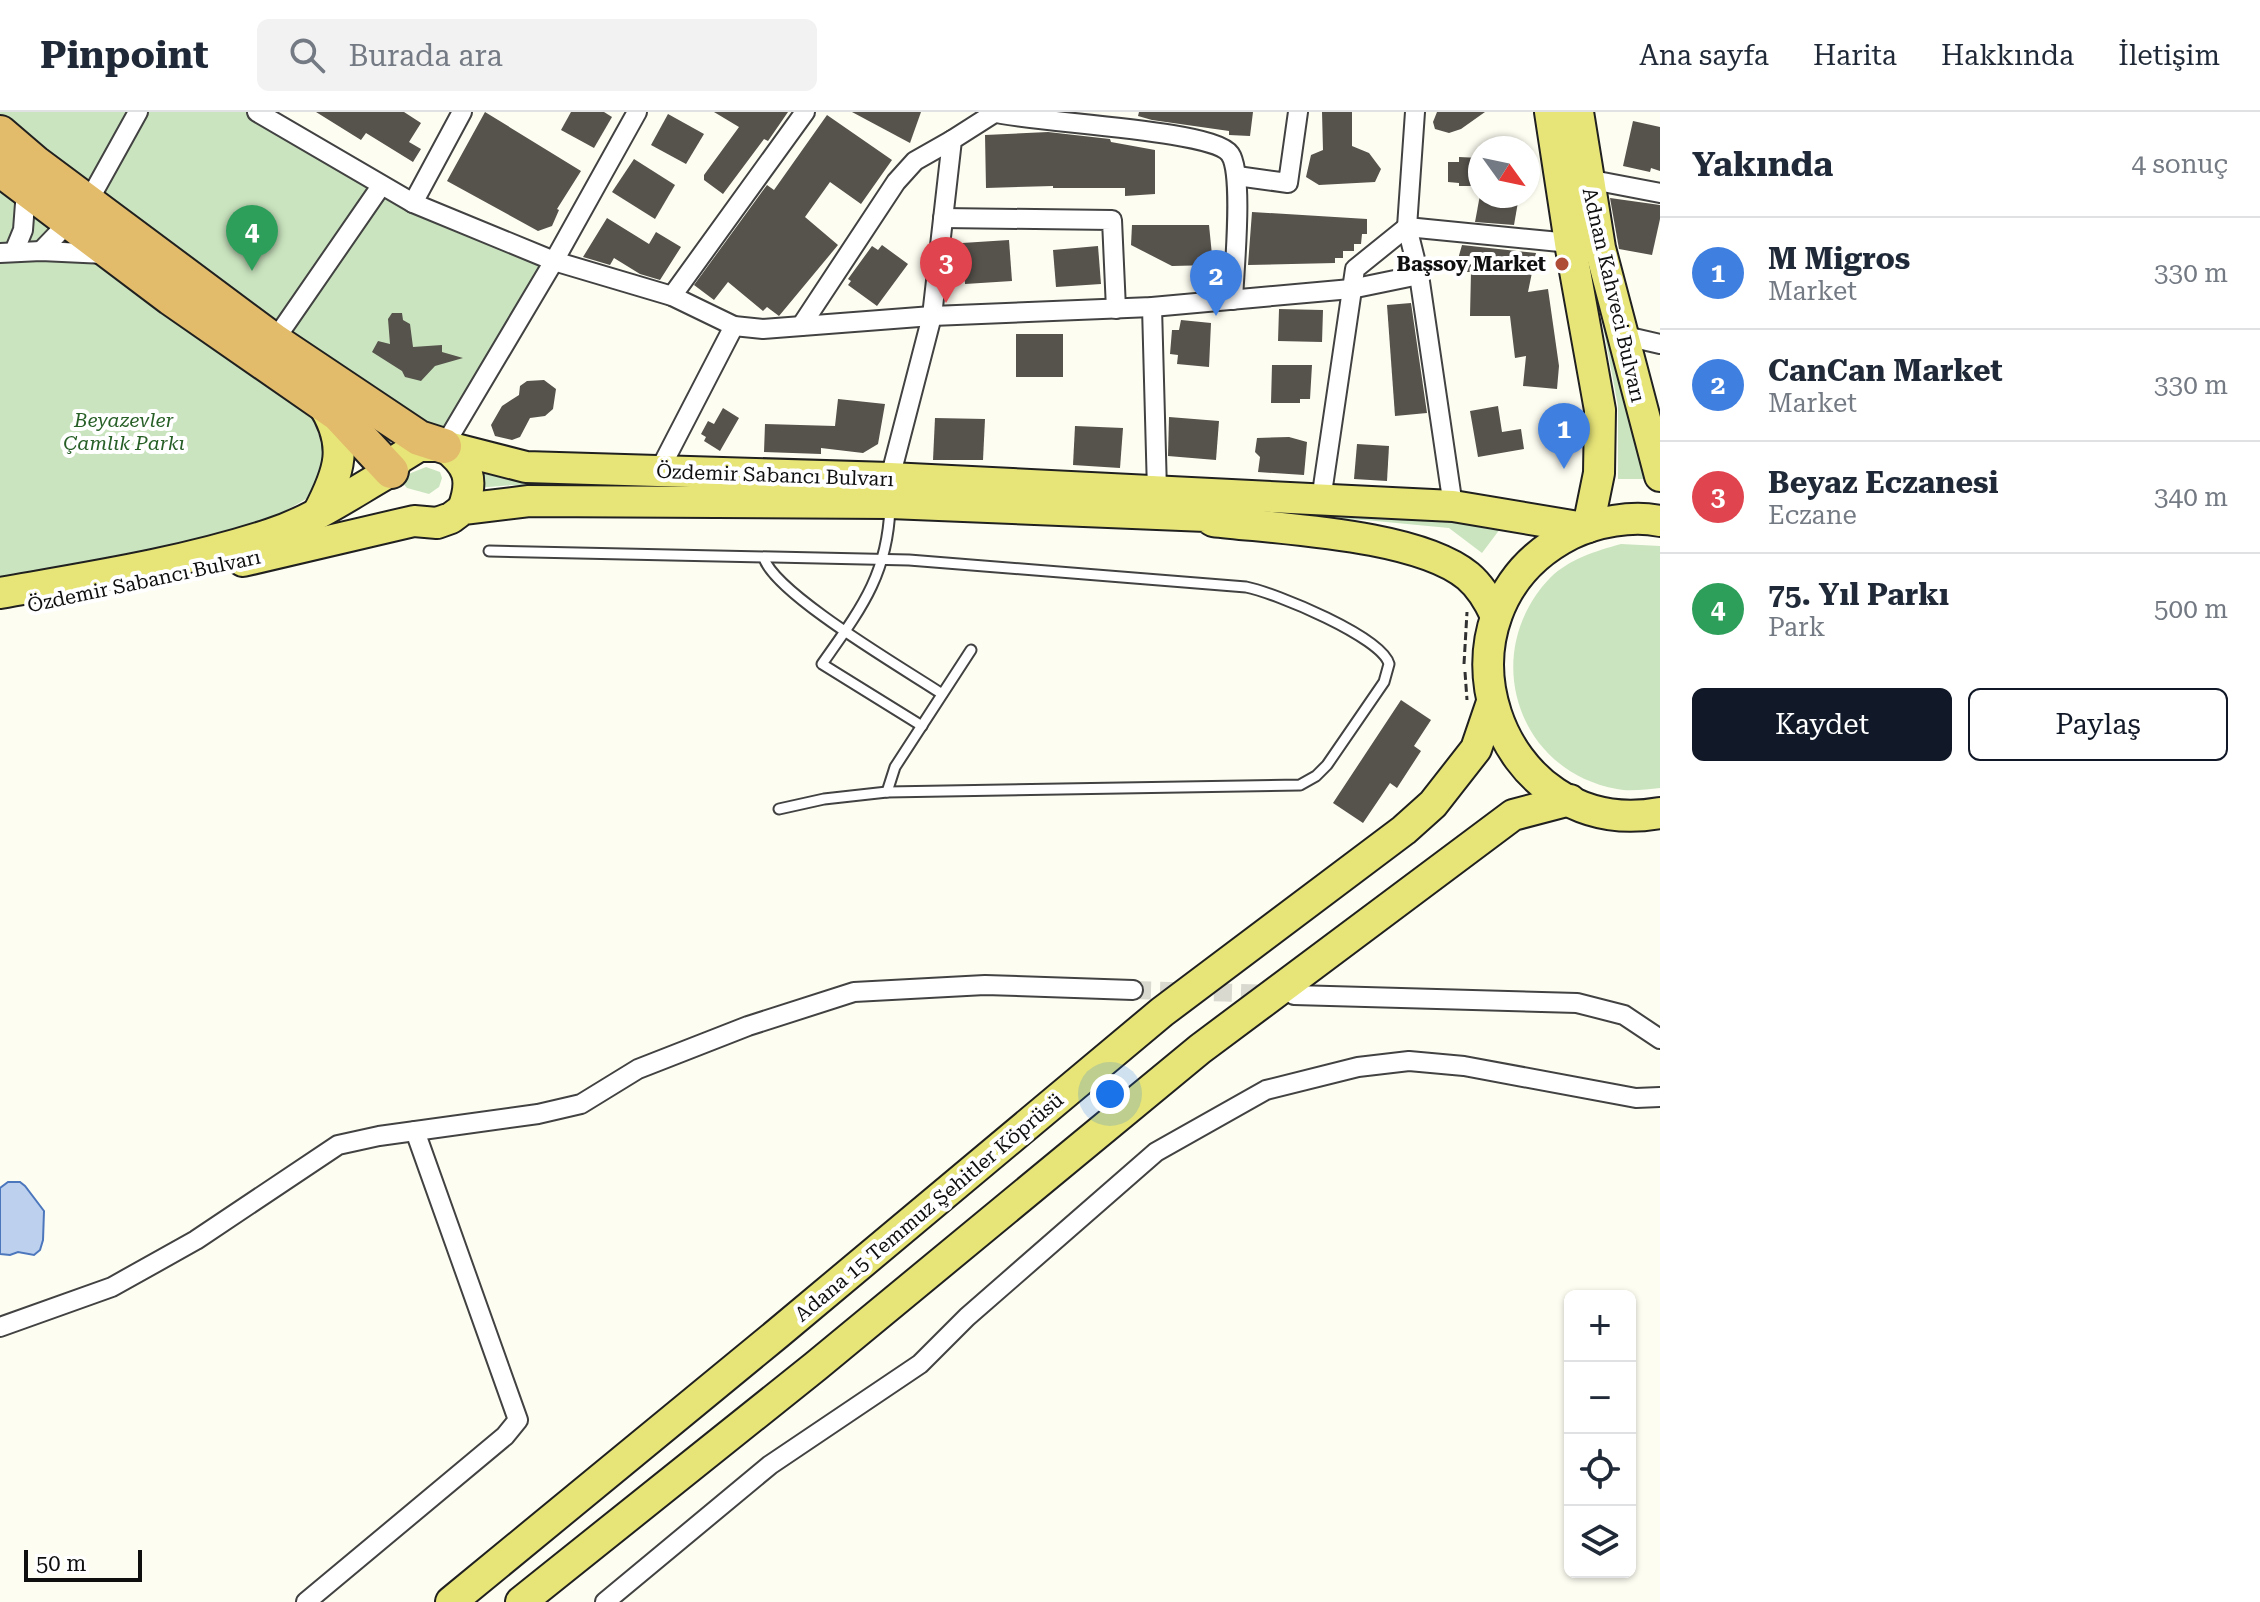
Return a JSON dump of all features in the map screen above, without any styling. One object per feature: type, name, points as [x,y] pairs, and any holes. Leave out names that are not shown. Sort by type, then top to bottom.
[{"type":"highway","points":[[0,133],[35,163],[112,254],[338,414],[391,471]]},
{"type":"highway","points":[[13,179],[78,212],[419,438],[444,446]]},
{"type":"main road","name":"Adnan Kahveci Bulvarı","points":[[1550,112],[1600,410],[1599,473],[1586,527]]},
{"type":"main road","name":"Adnan Kahveci Bulvarı","points":[[1578,112],[1600,248],[1660,476]]},
{"type":"main road","points":[[318,513],[335,479],[339,461],[336,430],[322,403]]},
{"type":"main road","name":"Özdemir Sabancı Bulvarı","points":[[0,593],[159,565],[272,534],[318,513],[391,471],[398,459],[419,446],[444,446],[526,467],[659,471],[1206,516],[1213,521],[1359,539],[1417,551],[1468,576],[1479,587],[1482,612]]},
{"type":"main road","points":[[444,446],[466,468],[468,495],[463,509]]},
{"type":"main road","points":[[391,471],[389,485],[392,498],[401,511],[414,521]]},
{"type":"main road","name":"Özdemir Sabancı Bulvarı","points":[[0,611],[92,596],[414,521],[437,523],[463,509],[529,501],[890,491],[1157,491],[1453,506],[1586,527]]},
{"type":"main road","points":[[1660,521],[1631,519],[1586,527],[1559,540],[1534,558],[1508,590],[1482,612],[1488,680],[1480,707],[1497,721],[1522,762],[1549,787],[1570,800],[1594,810],[1621,815],[1660,813]]},
{"type":"main road","name":"Adana 15 Temmuz Şehitler Köprüsü","points":[[451,1602],[1146,1025],[1404,830],[1433,804],[1476,749],[1480,707]]},
{"type":"main road","points":[[521,1602],[816,1366],[1213,1039],[1513,815],[1570,800]]},
{"type":"street","points":[[41,251],[78,212],[138,112]]},
{"type":"street","points":[[257,112],[413,203],[554,261],[672,296],[734,326],[763,329],[932,316],[1152,307],[1351,289],[1419,275]]},
{"type":"street","points":[[413,203],[462,112]]},
{"type":"street","points":[[444,446],[554,261],[637,112]]},
{"type":"street","points":[[672,296],[805,112]]},
{"type":"street","points":[[801,326],[896,182],[915,161],[994,112],[1124,128],[1208,142],[1224,148],[1232,156],[1237,176],[1233,300]]},
{"type":"street","points":[[1237,176],[1288,183],[1298,112]]},
{"type":"street","points":[[1415,112],[1407,227],[1419,275],[1453,506]]},
{"type":"street","points":[[890,491],[932,316],[952,140]]},
{"type":"street","points":[[7,253],[23,230],[13,179]]},
{"type":"street","points":[[1587,179],[1660,193]]},
{"type":"street","points":[[274,341],[381,186]]},
{"type":"street","points":[[943,218],[1112,220],[1116,309]]},
{"type":"street","points":[[1321,500],[1355,269],[1407,227],[1570,243]]},
{"type":"street","points":[[7,253],[112,254]]},
{"type":"street","points":[[1152,307],[1157,491]]},
{"type":"street","points":[[659,471],[734,326]]},
{"type":"street","points":[[1621,335],[1660,344]]},
{"type":"street","points":[[0,1327],[112,1287],[196,1240],[338,1145],[538,1114],[581,1104],[638,1069],[748,1026],[854,992],[985,985],[1133,990]]},
{"type":"street","points":[[1294,995],[1577,1003],[1624,1015],[1660,1039]]},
{"type":"street","points":[[605,1602],[770,1465],[920,1364],[967,1317],[1156,1152],[1266,1090],[1358,1067],[1409,1061],[1464,1066],[1636,1098],[1660,1097]]},
{"type":"street","points":[[306,1602],[505,1436],[518,1420],[415,1131]]},
{"type":"lane","points":[[890,491],[883,561],[869,596],[822,664],[922,726]]},
{"type":"lane","points":[[489,551],[909,560],[1256,589],[1296,602],[1375,645],[1384,653],[1389,664],[1384,682],[1327,765],[1300,785],[887,792],[824,799],[779,809]]},
{"type":"lane","points":[[764,558],[780,583],[942,694]]},
{"type":"lane","points":[[887,792],[895,767],[971,650]]},
{"type":"path","points":[[1480,707],[1464,660],[1482,612]]},
{"type":"green space","points":[[0,112],[257,112],[381,186],[554,261],[444,446],[0,132]]},
{"type":"green space","name":"Beyazevler Çamlık Parkı","points":[[0,184],[315,421],[322,447],[322,474],[306,499],[273,518],[161,551],[0,577]]},
{"type":"green space","points":[[1579,198],[1655,479],[1618,479],[1618,406]]},
{"type":"green space","points":[[426,467],[440,472],[439,487],[429,494],[407,488],[402,482],[406,475]]},
{"type":"green space","points":[[475,470],[1371,511],[1503,525],[1482,553],[1449,528],[1365,520],[512,485],[476,488]]},
{"type":"green space","points":[[1621,544],[1660,546],[1660,788],[1617,789],[1582,778],[1554,759],[1533,734],[1519,704],[1513,673],[1516,640],[1528,608],[1550,578],[1574,561]]},
{"type":"water","points":[[8,1182],[20,1182],[25,1186],[44,1211],[43,1240],[40,1250],[34,1255],[18,1252],[0,1254],[0,1188]]},
{"type":"building","points":[[316,112],[404,112],[421,123],[409,142],[421,149],[413,162],[366,133],[361,140]]},
{"type":"building","points":[[485,112],[581,171],[557,209],[552,226],[538,231],[447,181]]},
{"type":"building","points":[[571,112],[604,112],[612,117],[594,148],[561,130]]},
{"type":"building","points":[[714,112],[788,112],[723,194],[704,180],[704,175],[739,127]]},
{"type":"building","points":[[852,112],[921,112],[910,143]]},
{"type":"building","points":[[1139,112],[1253,112],[1250,136],[1152,120],[1138,116]]},
{"type":"building","points":[[1322,112],[1352,112],[1352,146],[1369,153],[1381,169],[1375,182],[1319,185],[1306,177],[1311,155],[1323,150]]},
{"type":"building","points":[[1437,112],[1485,112],[1461,129],[1449,133],[1435,129],[1433,122]]},
{"type":"building","points":[[668,114],[704,134],[686,164],[651,145]]},
{"type":"building","points":[[827,115],[892,160],[861,204],[830,182],[805,217],[838,245],[779,316],[767,307],[763,311],[728,282],[714,300],[694,285],[767,185],[774,190]]},
{"type":"building","points":[[1633,121],[1660,127],[1660,171],[1623,166]]},
{"type":"building","points":[[1048,132],[1110,139],[1111,142],[1155,150],[1155,194],[1125,196],[1125,188],[986,188],[985,135]]},
{"type":"building","points":[[1459,157],[1468,157],[1468,186],[1448,182],[1448,162],[1459,162]]},
{"type":"building","points":[[634,159],[675,185],[655,219],[612,192]]},
{"type":"building","points":[[1610,198],[1660,205],[1652,255],[1619,249]]},
{"type":"building","points":[[1478,208],[1517,208],[1514,225],[1475,222]]},
{"type":"building","points":[[1252,212],[1367,219],[1367,234],[1362,234],[1361,244],[1354,244],[1354,251],[1343,251],[1343,258],[1335,258],[1335,263],[1248,265]]},
{"type":"building","points":[[607,218],[649,244],[656,232],[681,247],[660,280],[640,274],[614,258],[610,265],[583,257]]},
{"type":"building","points":[[1132,225],[1209,225],[1213,265],[1172,266],[1131,245]]},
{"type":"building","points":[[1009,240],[1012,281],[965,284],[962,243]]},
{"type":"building","points":[[882,245],[908,264],[877,306],[848,285],[851,281],[848,279],[872,246],[878,250]]},
{"type":"building","points":[[1462,245],[1536,253],[1528,292],[1548,289],[1559,366],[1557,389],[1523,386],[1526,356],[1515,358],[1510,316],[1470,316],[1471,272],[1467,272],[1469,264],[1458,259]]},
{"type":"building","points":[[1098,246],[1101,284],[1056,287],[1053,250]]},
{"type":"building","points":[[1411,303],[1427,413],[1395,416],[1387,305]]},
{"type":"building","points":[[1279,309],[1323,310],[1322,342],[1278,341]]},
{"type":"building","points":[[392,313],[402,313],[403,320],[410,324],[413,347],[442,345],[442,352],[463,358],[435,366],[421,381],[405,377],[402,371],[372,352],[378,341],[390,344],[388,319]]},
{"type":"building","points":[[1181,320],[1211,323],[1209,367],[1177,364],[1178,355],[1170,354],[1172,330],[1179,330]]},
{"type":"building","points":[[1016,334],[1063,334],[1063,377],[1016,377]]},
{"type":"building","points":[[1272,365],[1312,365],[1310,399],[1300,399],[1300,403],[1271,403]]},
{"type":"building","points":[[544,380],[556,389],[553,409],[545,416],[530,418],[520,437],[512,440],[495,436],[491,425],[502,406],[519,395],[520,386],[527,381]]},
{"type":"building","points":[[838,399],[885,404],[878,444],[863,453],[821,448],[821,454],[764,452],[765,424],[835,426]]},
{"type":"building","points":[[1498,406],[1502,432],[1521,429],[1524,449],[1478,457],[1470,411]]},
{"type":"building","points":[[723,408],[739,418],[720,451],[704,441],[706,437],[701,434],[708,421],[714,424]]},
{"type":"building","points":[[1169,417],[1219,421],[1216,460],[1168,456]]},
{"type":"building","points":[[935,418],[985,419],[983,460],[933,460]]},
{"type":"building","points":[[1075,426],[1123,428],[1120,468],[1073,465]]},
{"type":"building","points":[[1289,437],[1307,442],[1304,475],[1258,472],[1260,457],[1255,452],[1257,438]]},
{"type":"building","points":[[1357,444],[1389,446],[1387,481],[1354,479]]},
{"type":"building","points":[[1401,700],[1431,720],[1414,746],[1421,751],[1397,788],[1390,783],[1363,823],[1333,803]]},
{"type":"tunnel","points":[[1133,990],[1275,994]]},
{"type":"place","name":"Başsoy Market","points":[[1562,264]]},
{"type":"place","name":"75. Yıl Parkı","points":[[252,271]]},
{"type":"place","name":"Beyaz Eczanesi","points":[[946,303]]},
{"type":"place","name":"CanCan Market","points":[[1216,316]]},
{"type":"place","name":"M Migros","points":[[1564,469]]}]
